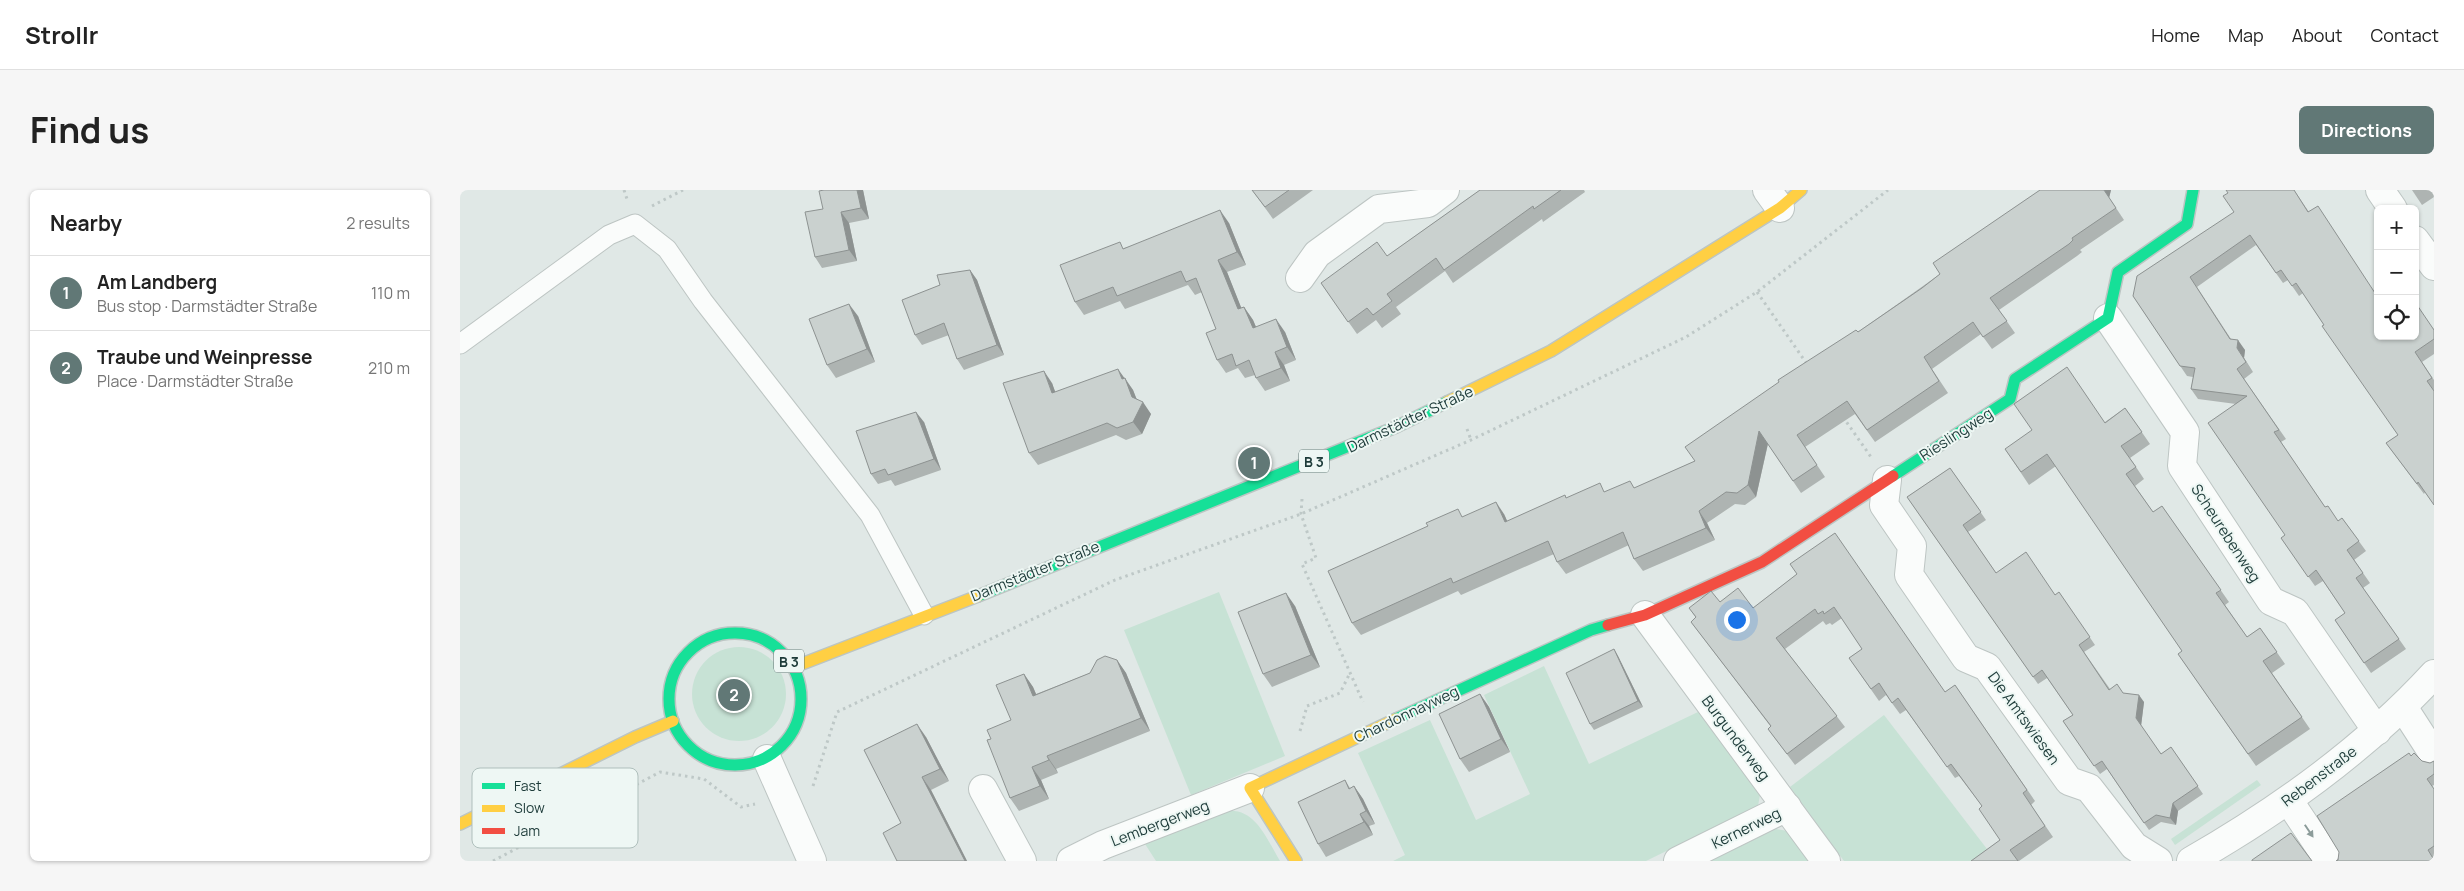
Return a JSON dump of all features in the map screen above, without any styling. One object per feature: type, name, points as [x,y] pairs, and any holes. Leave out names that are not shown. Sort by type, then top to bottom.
[{"type":"main road","name":"Darmstädter Straße","points":[[794,668],[1396,427],[1551,352],[1774,199],[1801,190]]},
{"type":"main road","points":[[2108,318],[2118,272],[2187,224],[2194,190]]},
{"type":"main road","name":"Rieslingweg","points":[[1645,615],[1762,562],[2010,399],[2014,379],[2108,318]]},
{"type":"main road","name":"Chardonnayweg","points":[[1250,788],[1375,728],[1591,630],[1645,615]]},
{"type":"main road","name":"B 3","points":[[752,634],[769,642],[783,653],[794,668],[800,685],[802,703],[798,721],[790,737],[767,759],[738,764],[709,760],[694,750],[681,737],[673,721],[670,694],[677,668],[687,654],[700,642],[717,635],[752,634]]},
{"type":"main road","points":[[573,768],[635,737],[673,721]]},
{"type":"main road","points":[[1250,788],[1296,861]]},
{"type":"main road","points":[[460,824],[472,818]]},
{"type":"street","points":[[1300,278],[1317,254],[1379,209],[1428,203],[1445,190]]},
{"type":"street","points":[[2380,190],[2390,205]]},
{"type":"street","points":[[2419,245],[2434,266]]},
{"type":"street","name":"Scheurebenweg","points":[[2108,318],[2185,432],[2182,466],[2271,600],[2295,612],[2377,731]]},
{"type":"street","name":"Die Amtswiesen","points":[[1887,480],[1884,505],[1912,546],[1909,575],[1966,658],[1987,667],[2069,780],[2089,788],[2134,846],[2158,861]]},
{"type":"street","name":"Burgunderweg","points":[[1645,615],[1826,861]]},
{"type":"street","name":"Rebenstraße","points":[[2190,861],[2236,836],[2289,801],[2377,731],[2434,674]]},
{"type":"street","points":[[2403,707],[2434,755]]},
{"type":"street","points":[[767,759],[812,861]]},
{"type":"street","name":"Lembergerweg","points":[[1071,861],[1103,846],[1250,788]]},
{"type":"street","points":[[983,789],[1022,861]]},
{"type":"street","points":[[2289,801],[2329,861]]},
{"type":"street","name":"Kernerweg","points":[[1678,861],[1787,807]]},
{"type":"lane","points":[[460,344],[609,235],[635,224],[667,248],[703,301],[870,515],[924,615]]},
{"type":"path","points":[[635,224],[643,210],[683,190]]},
{"type":"path","points":[[638,784],[660,772],[704,779],[741,808],[812,787],[837,712],[1115,580],[1301,514],[1471,440],[1686,337],[1757,292],[1888,190]]},
{"type":"path","points":[[1757,292],[1812,372]]},
{"type":"path","points":[[1840,412],[1887,480]]},
{"type":"path","points":[[1467,429],[1471,440]]},
{"type":"path","points":[[1309,496],[1300,500],[1301,514],[1316,558],[1302,564],[1375,728]]},
{"type":"path","points":[[1307,761],[1300,730],[1307,706],[1340,693],[1350,673]]},
{"type":"path","points":[[493,861],[517,848]]},
{"type":"green space","points":[[1219,592],[1285,756],[1191,795],[1124,630]]},
{"type":"green space","points":[[739,647],[757,651],[772,661],[782,676],[786,694],[782,712],[772,727],[757,737],[739,741],[721,737],[706,727],[696,712],[692,694],[696,676],[706,661],[721,651]]},
{"type":"green space","points":[[1544,666],[1589,764],[1698,712],[1760,795],[1758,806],[1646,861],[1393,861],[1405,855],[1358,753],[1430,720],[1476,820],[1530,794],[1484,695]]},
{"type":"green space","points":[[1884,715],[1987,849],[1971,861],[1844,861],[1790,787]]},
{"type":"green space","points":[[2257,780],[2261,785],[2175,845],[2171,839]]},
{"type":"green space","points":[[1227,811],[1237,811],[1253,820],[1260,827],[1280,861],[1156,861],[1145,844]]},
{"type":"green space","points":[[1776,829],[1787,831],[1809,861],[1710,861]]},
{"type":"building","points":[[857,190],[861,208],[841,212],[849,250],[815,257],[805,212],[823,209],[819,191]]},
{"type":"building","points":[[1252,190],[1289,190],[1265,207]]},
{"type":"building","points":[[1480,190],[1561,190],[1534,209],[1533,206],[1444,270],[1436,258],[1387,294],[1392,301],[1373,315],[1367,308],[1348,322],[1321,283],[1377,242],[1387,256]]},
{"type":"building","points":[[2040,190],[2104,190],[2116,208],[2072,238],[2073,240],[2069,244],[1990,298],[2007,321],[1983,337],[1973,322],[1924,357],[1939,381],[1867,430],[1847,401],[1797,435],[1817,465],[1793,481],[1759,431],[1748,485],[1737,493],[1726,492],[1699,511],[1706,528],[1634,559],[1623,532],[1557,562],[1548,541],[1453,583],[1451,578],[1352,623],[1328,571],[1428,526],[1426,523],[1458,509],[1462,517],[1496,502],[1505,522],[1565,495],[1566,498],[1600,483],[1604,492],[1630,481],[1634,488],[1695,461],[1685,447],[1779,382],[1778,380],[1856,330],[1858,332],[1922,288],[1940,274],[1933,263]]},
{"type":"building","points":[[2226,190],[2294,190],[2308,212],[2318,206],[2374,291],[2374,340],[2419,340],[2419,308],[2434,330],[2434,339],[2415,352],[2432,378],[2427,381],[2434,391],[2434,505],[2386,443],[2398,435],[2322,326],[2324,325],[2296,283],[2292,286],[2281,270],[2276,273],[2250,235],[2190,277],[2230,339],[2238,340],[2237,348],[2246,362],[2237,369],[2279,430],[2274,432],[2325,507],[2328,506],[2338,521],[2342,518],[2359,541],[2347,550],[2363,573],[2356,578],[2399,639],[2364,663],[2335,620],[2345,613],[2316,570],[2308,577],[2281,538],[2285,535],[2208,423],[2247,396],[2191,389],[2195,368],[2180,366],[2133,296],[2137,276],[2234,212],[2223,196],[2228,193]]},
{"type":"building","points":[[1220,210],[1237,252],[1218,260],[1238,309],[1244,307],[1253,328],[1276,319],[1287,347],[1275,352],[1281,368],[1256,378],[1249,360],[1236,366],[1232,354],[1217,360],[1206,333],[1216,329],[1196,278],[1186,282],[1181,271],[1117,296],[1113,287],[1075,302],[1060,265],[1120,242],[1123,249]]},
{"type":"building","points":[[970,270],[997,345],[957,359],[944,323],[915,335],[902,300],[940,285],[937,275]]},
{"type":"building","points":[[849,304],[867,349],[827,365],[809,319]]},
{"type":"building","points":[[2067,367],[2105,423],[2125,408],[2142,432],[2121,446],[2136,467],[2126,474],[2153,512],[2162,506],[2221,590],[2216,593],[2247,637],[2260,628],[2277,652],[2263,661],[2302,717],[2248,754],[2178,654],[2182,651],[2047,454],[2021,472],[2005,449],[2032,430],[2014,404]]},
{"type":"building","points":[[1118,369],[1122,379],[1125,378],[1132,397],[1143,402],[1133,422],[1117,428],[1107,423],[1029,453],[1003,383],[1044,371],[1052,393]]},
{"type":"building","points":[[916,412],[934,459],[888,475],[885,469],[871,474],[856,431]]},
{"type":"building","points":[[1950,468],[1981,512],[1963,525],[1996,573],[2026,552],[2055,595],[2059,592],[2090,637],[2079,645],[2109,690],[2117,684],[2123,693],[2139,695],[2136,718],[2161,754],[2171,747],[2198,786],[2173,803],[2170,818],[2156,815],[2144,823],[2102,761],[2094,766],[2063,721],[2073,715],[2042,670],[2033,677],[1907,497]]},
{"type":"building","points":[[1835,533],[1945,692],[1955,685],[2027,790],[2023,793],[2045,826],[2010,850],[2018,861],[1971,861],[2000,840],[1979,809],[1982,806],[1951,764],[1947,767],[1898,698],[1892,703],[1879,683],[1871,689],[1849,658],[1862,649],[1834,607],[1824,614],[1823,611],[1818,614],[1815,609],[1776,638],[1837,716],[1787,754],[1768,729],[1771,726],[1691,622],[1696,617],[1689,608],[1711,591],[1720,602],[1738,588],[1753,608],[1797,574],[1790,564]]},
{"type":"building","points":[[1286,593],[1311,655],[1263,674],[1238,612]]},
{"type":"building","points":[[1614,649],[1638,701],[1590,724],[1566,673]]},
{"type":"building","points":[[1105,656],[1117,660],[1141,718],[1047,756],[1049,760],[1032,767],[1040,786],[1010,798],[987,740],[991,739],[987,730],[1011,720],[996,685],[1024,674],[1033,696],[1090,673],[1097,660]]},
{"type":"building","points":[[1480,694],[1501,739],[1460,759],[1439,714]]},
{"type":"building","points":[[917,724],[940,769],[922,777],[965,861],[897,861],[883,833],[901,823],[864,750]]},
{"type":"building","points":[[2409,753],[2411,756],[2414,753],[2422,761],[2430,763],[2434,761],[2434,774],[2427,779],[2434,789],[2434,846],[2428,850],[2434,861],[2336,861],[2338,860],[2339,852],[2317,816]]},
{"type":"building","points":[[1345,780],[1349,789],[1354,786],[1366,811],[1360,814],[1364,822],[1318,844],[1298,802]]},
{"type":"building","points":[[2291,833],[2312,861],[2252,861],[2252,860]]},
{"type":"traffic: fast","points":[[1893,476],[2010,399],[2015,379],[2108,318],[2118,272],[2187,224],[2193,190]]},
{"type":"traffic: fast","points":[[978,596],[1396,427],[1447,402]]},
{"type":"traffic: fast","points":[[1396,719],[1591,630],[1608,625]]},
{"type":"traffic: fast","points":[[735,633],[748,634],[760,638],[782,652],[796,674],[800,686],[801,699],[800,712],[796,724],[782,746],[760,760],[748,764],[735,765],[722,764],[710,760],[688,746],[674,724],[670,712],[669,699],[670,686],[674,674],[688,652],[710,638],[722,634],[735,633]]},
{"type":"traffic: slow","points":[[1447,402],[1551,351],[1780,208],[1801,190]]},
{"type":"traffic: slow","points":[[794,667],[978,596]]},
{"type":"traffic: slow","points":[[1296,861],[1250,788],[1396,719]]},
{"type":"traffic: slow","points":[[573,768],[635,737],[673,721]]},
{"type":"traffic: slow","points":[[460,824],[472,818]]},
{"type":"traffic: jam","points":[[1608,625],[1645,615],[1762,562],[1893,476]]},
{"type":"place","name":"Am Landberg","points":[[1254,463]]},
{"type":"place","name":"Traube und Weinpresse","points":[[734,695]]}]
